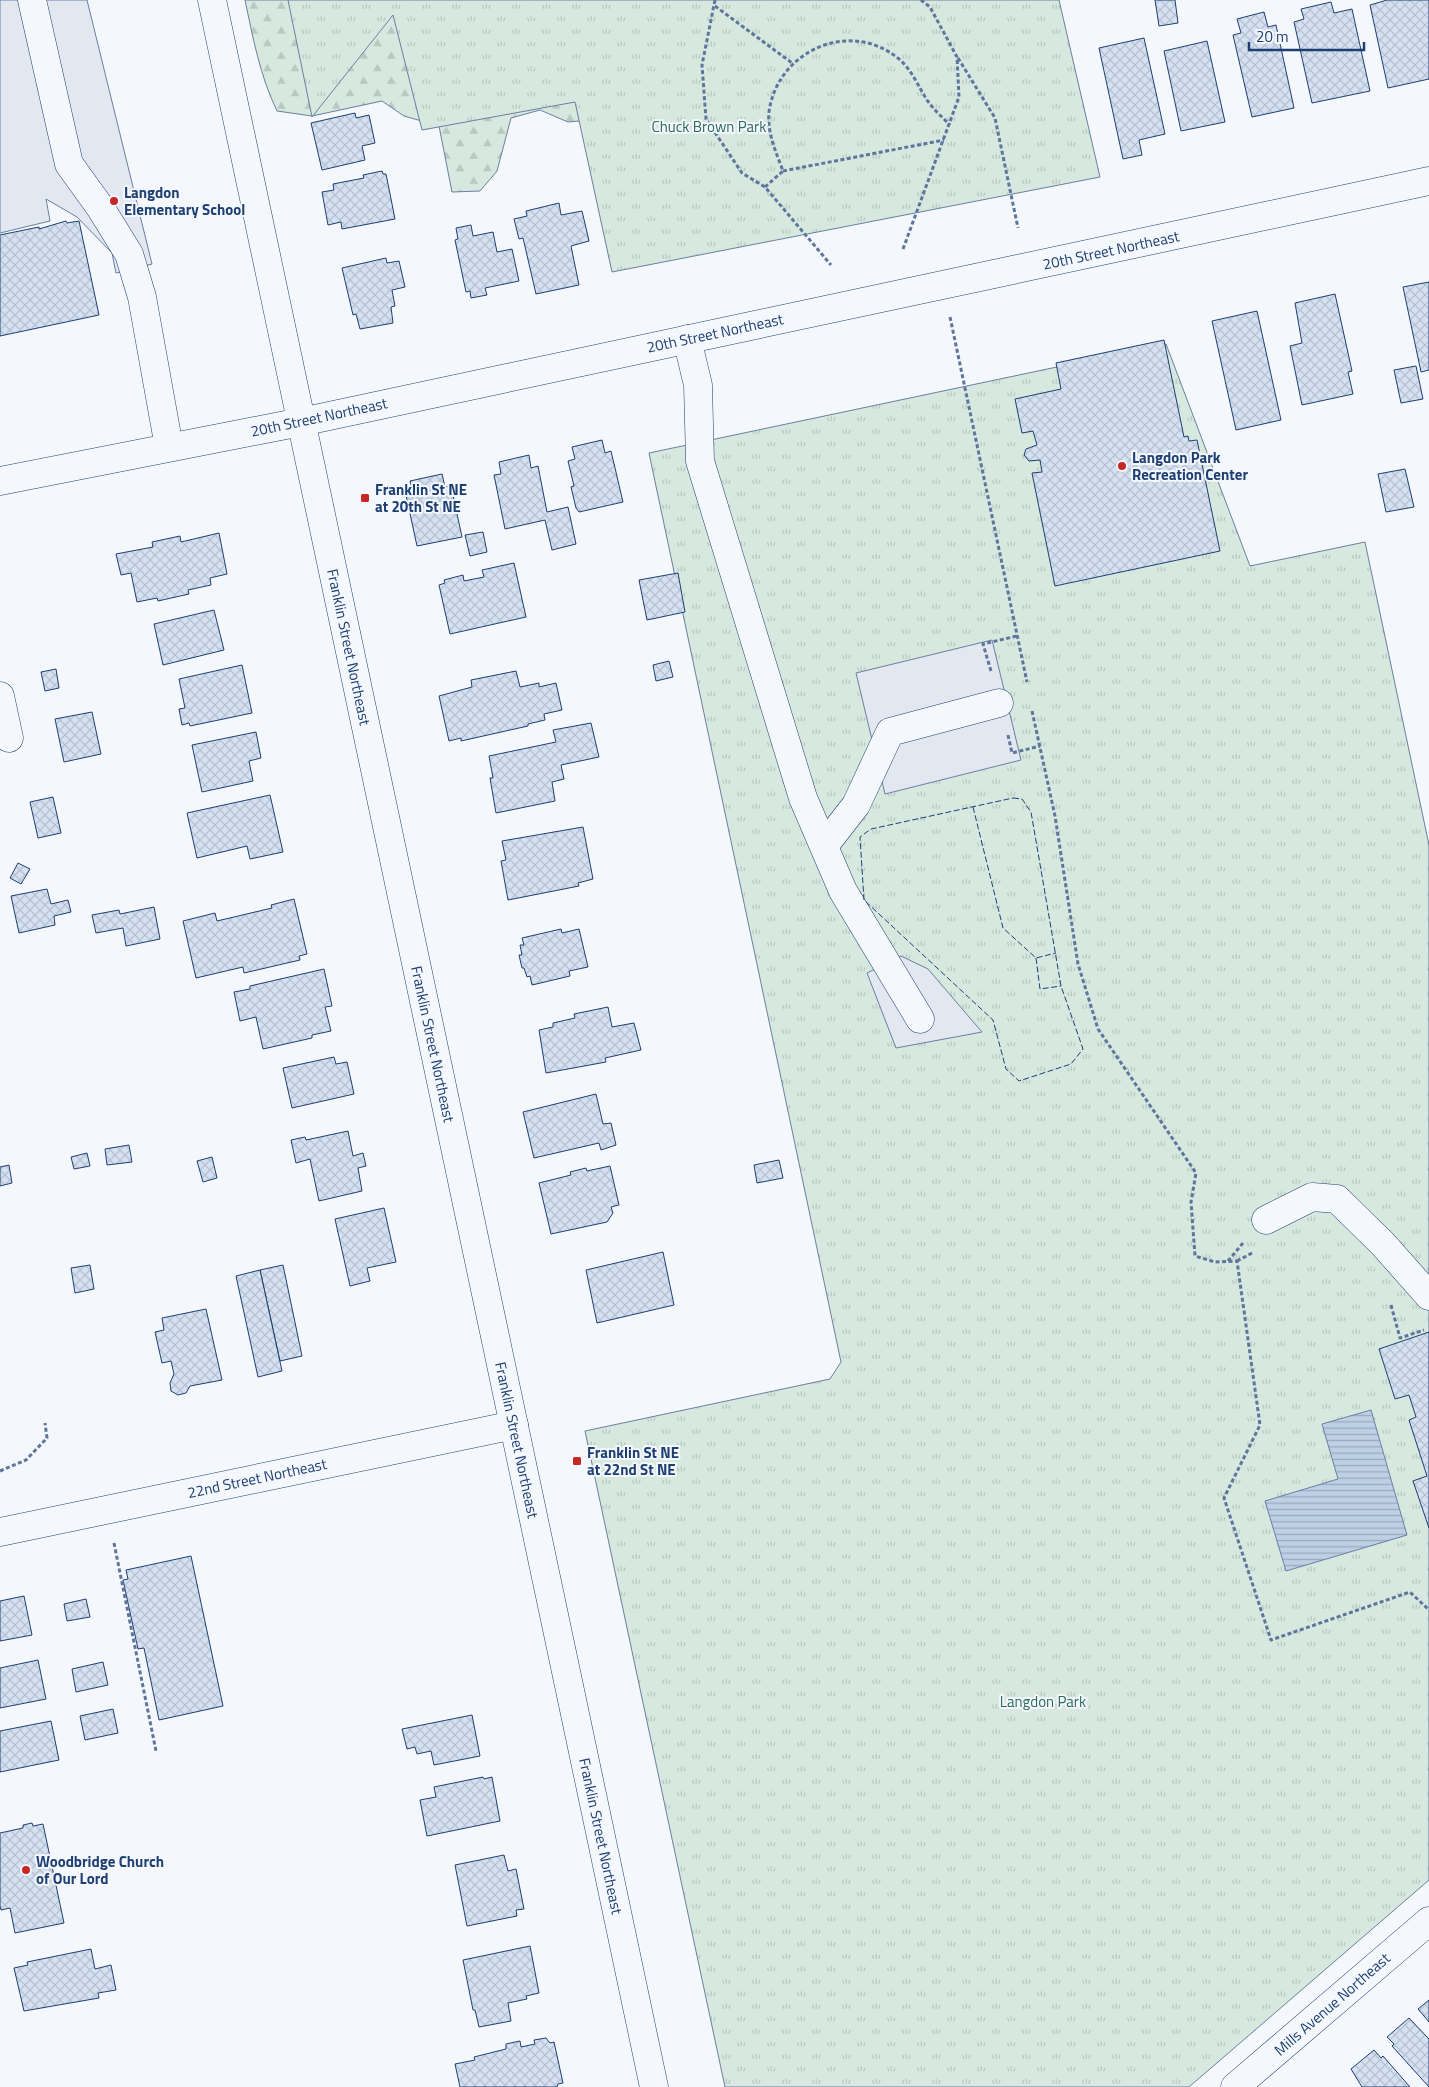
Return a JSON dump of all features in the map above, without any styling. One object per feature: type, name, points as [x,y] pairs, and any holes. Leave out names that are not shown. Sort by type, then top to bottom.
[{"type":"street","points":[[32,0],[69,164],[124,246],[142,296],[169,447]]},
{"type":"street","name":"Franklin Street Northeast","points":[[212,0],[654,2087]]},
{"type":"street","name":"20th Street Northeast","points":[[0,482],[301,422],[1429,181]]},
{"type":"street","points":[[687,339],[698,385],[700,461],[803,798],[843,892],[920,1019]]},
{"type":"street","points":[[0,696],[9,738]]},
{"type":"street","points":[[824,846],[856,805],[890,732],[999,703]]},
{"type":"street","points":[[1266,1220],[1312,1197],[1337,1199],[1383,1244],[1429,1296]]},
{"type":"street","name":"22nd Street Northeast","points":[[0,1532],[514,1425]]},
{"type":"street","name":"Mills Avenue Northeast","points":[[1235,2087],[1429,1921]]},
{"type":"path","points":[[715,0],[702,65],[706,119],[742,173],[765,188],[831,265]]},
{"type":"path","points":[[921,0],[930,8],[957,57],[995,118],[1018,228]]},
{"type":"path","points":[[715,6],[792,63]]},
{"type":"path","points":[[783,171],[770,135],[769,114],[772,97],[782,75],[792,63],[821,44],[844,40],[871,44],[899,58],[914,77],[927,101],[950,125]]},
{"type":"path","points":[[903,249],[959,97],[957,57]]},
{"type":"path","points":[[765,188],[783,171],[944,140]]},
{"type":"path","points":[[957,350],[1028,691]]},
{"type":"path","points":[[1032,709],[1054,816],[1078,964],[1098,1029],[1196,1174],[1192,1202],[1195,1256],[1215,1262],[1237,1261],[1259,1249]]},
{"type":"path","points":[[1237,1261],[1260,1425],[1224,1498],[1272,1640],[1410,1592],[1429,1610]]},
{"type":"path","points":[[1388,1297],[1400,1338],[1429,1328]]},
{"type":"path","points":[[0,1471],[26,1460],[47,1438],[45,1423]]},
{"type":"path","points":[[114,1542],[156,1751]]},
{"type":"green space","points":[[245,0],[600,0],[604,151],[579,121],[568,122],[540,110],[511,118],[497,171],[480,191],[452,192],[439,126],[404,116],[382,101],[312,116],[277,111],[262,71]]},
{"type":"green space","name":"Chuck Brown Park","points":[[288,0],[1059,0],[1100,177],[612,272],[575,102],[422,130],[393,15],[312,117]]},
{"type":"green space","name":"Langdon Park","points":[[1166,344],[1250,566],[1365,542],[1429,845],[1429,1880],[1189,2087],[725,2087],[585,1431],[830,1379],[841,1362],[649,453]]},
{"type":"shaded area","points":[[0,0],[87,0],[152,264],[116,273],[112,253],[77,217],[46,199],[50,221],[0,233]]},
{"type":"shaded area","points":[[992,640],[1021,760],[885,794],[856,673]]},
{"type":"shaded area","points":[[901,956],[928,969],[982,1032],[896,1048],[867,973]]},
{"type":"water","points":[[1371,1410],[1407,1535],[1286,1571],[1265,1501],[1338,1479],[1322,1424]]},
{"type":"building","points":[[1155,0],[1175,0],[1178,23],[1159,26]]},
{"type":"building","points":[[1387,0],[1429,0],[1429,79],[1388,88],[1370,5]]},
{"type":"building","points":[[1331,2],[1334,13],[1352,9],[1370,91],[1312,103],[1294,22],[1304,19],[1301,9]]},
{"type":"building","points":[[1264,12],[1268,27],[1276,25],[1294,108],[1252,117],[1233,35],[1241,33],[1237,19]]},
{"type":"building","points":[[1144,38],[1165,134],[1139,140],[1142,155],[1123,159],[1099,48]]},
{"type":"building","points":[[1207,41],[1225,122],[1181,131],[1164,51]]},
{"type":"building","points":[[355,113],[356,118],[369,115],[375,143],[362,146],[365,160],[322,170],[311,123]]},
{"type":"building","points":[[382,171],[383,174],[386,174],[395,219],[342,229],[341,222],[328,225],[322,192],[334,190],[333,184],[364,178],[363,175]]},
{"type":"building","points":[[559,203],[561,215],[582,211],[589,241],[571,246],[579,285],[536,294],[523,238],[519,239],[514,219],[527,216],[526,211]]},
{"type":"building","points":[[66,221],[67,223],[79,221],[99,315],[0,336],[0,235],[39,227],[39,229]]},
{"type":"building","points":[[471,225],[473,236],[493,232],[497,252],[512,249],[519,281],[485,288],[487,295],[471,298],[470,291],[466,292],[455,240],[458,239],[456,228]]},
{"type":"building","points":[[386,258],[387,263],[399,261],[405,287],[392,290],[395,306],[391,307],[393,323],[360,329],[356,314],[353,315],[342,268]]},
{"type":"building","points":[[1429,282],[1429,370],[1421,372],[1403,287]]},
{"type":"building","points":[[1335,294],[1352,371],[1348,372],[1353,394],[1302,405],[1290,346],[1302,343],[1295,303]]},
{"type":"building","points":[[1257,311],[1281,420],[1236,430],[1212,321]]},
{"type":"building","name":"Langdon Park Recreation Center","points":[[1164,340],[1184,437],[1188,436],[1189,441],[1197,440],[1220,551],[1055,586],[1032,473],[1042,472],[1040,460],[1029,461],[1024,455],[1026,449],[1037,445],[1033,431],[1022,433],[1015,399],[1061,389],[1056,363]]},
{"type":"building","points":[[1416,366],[1423,399],[1401,403],[1394,370]]},
{"type":"building","points":[[602,440],[605,453],[611,451],[623,502],[579,512],[576,508],[571,487],[574,486],[568,461],[575,459],[572,447]]},
{"type":"building","points":[[529,455],[531,468],[538,466],[547,512],[568,507],[576,544],[552,550],[545,520],[505,529],[494,475],[501,474],[499,462]]},
{"type":"building","points":[[1405,469],[1414,507],[1386,512],[1378,474]]},
{"type":"building","points":[[442,474],[445,487],[451,486],[462,537],[417,546],[406,495],[413,493],[410,481]]},
{"type":"building","points":[[483,532],[487,552],[470,556],[465,535]]},
{"type":"building","points":[[219,533],[227,574],[210,578],[211,585],[188,590],[189,594],[158,601],[157,598],[137,602],[131,573],[121,575],[116,554],[153,547],[152,542],[180,536],[181,542]]},
{"type":"building","points":[[514,563],[526,617],[450,634],[439,585],[445,583],[444,580],[463,575],[464,581],[484,577],[482,570]]},
{"type":"building","points":[[678,573],[685,612],[647,620],[639,580]]},
{"type":"building","points":[[214,610],[224,650],[163,665],[154,624]]},
{"type":"building","points":[[669,661],[673,677],[656,681],[653,665]]},
{"type":"building","points":[[242,665],[252,713],[190,726],[189,723],[182,725],[179,709],[185,708],[179,679]]},
{"type":"building","points":[[56,669],[59,688],[45,691],[41,672]]},
{"type":"building","points":[[516,671],[520,687],[539,683],[539,687],[556,683],[562,710],[544,714],[545,720],[528,724],[528,726],[461,741],[461,738],[449,741],[439,696],[472,687],[471,680]]},
{"type":"building","points":[[92,712],[101,754],[64,762],[55,719]]},
{"type":"building","points":[[591,723],[599,757],[561,765],[564,779],[552,782],[555,801],[496,813],[490,778],[493,778],[489,756],[556,742],[553,730]]},
{"type":"building","points":[[256,732],[261,758],[249,761],[253,781],[202,792],[192,745]]},
{"type":"building","points":[[270,795],[283,852],[250,859],[247,846],[197,858],[187,813]]},
{"type":"building","points":[[53,797],[61,833],[38,838],[30,802]]},
{"type":"building","points":[[583,827],[593,879],[578,883],[579,886],[508,900],[501,861],[506,860],[502,841]]},
{"type":"building","points":[[18,863],[30,869],[21,884],[10,878]]},
{"type":"building","points":[[47,889],[51,904],[68,900],[71,912],[54,916],[55,925],[19,933],[11,896]]},
{"type":"building","points":[[294,899],[307,954],[299,956],[300,960],[244,973],[243,967],[196,978],[183,921],[215,913],[217,921],[272,908],[271,905]]},
{"type":"building","points":[[154,907],[160,939],[126,946],[123,928],[96,933],[92,915],[119,910],[120,914]]},
{"type":"building","points":[[561,929],[562,933],[579,929],[588,967],[569,971],[570,976],[532,985],[530,976],[527,977],[524,968],[522,968],[519,955],[522,955],[520,945],[524,945],[522,938]]},
{"type":"building","points":[[324,969],[332,1006],[325,1007],[331,1031],[312,1035],[312,1038],[263,1049],[256,1017],[240,1021],[234,992],[250,989],[250,986]]},
{"type":"building","points":[[608,1007],[612,1027],[634,1023],[641,1050],[605,1058],[606,1062],[546,1073],[539,1030],[553,1027],[553,1023],[575,1018],[574,1014]]},
{"type":"building","points":[[334,1057],[336,1064],[347,1062],[354,1094],[292,1108],[283,1068]]},
{"type":"building","points":[[596,1094],[603,1124],[611,1123],[616,1145],[601,1150],[599,1143],[534,1158],[523,1112]]},
{"type":"building","points":[[348,1131],[353,1156],[363,1153],[366,1166],[358,1168],[362,1191],[319,1201],[310,1159],[296,1163],[291,1140],[305,1137],[306,1140]]},
{"type":"building","points":[[129,1145],[132,1162],[107,1165],[105,1149]]},
{"type":"building","points":[[87,1153],[90,1166],[74,1169],[71,1157]]},
{"type":"building","points":[[212,1157],[217,1178],[203,1182],[197,1161]]},
{"type":"building","points":[[779,1160],[783,1178],[757,1183],[754,1165]]},
{"type":"building","points":[[9,1165],[12,1183],[0,1186],[0,1167]]},
{"type":"building","points":[[610,1166],[619,1205],[611,1207],[613,1213],[607,1222],[551,1234],[539,1183],[571,1175],[570,1172],[586,1168],[587,1171]]},
{"type":"building","points":[[384,1208],[396,1262],[367,1268],[370,1281],[350,1286],[335,1219]]},
{"type":"building","points":[[663,1252],[674,1305],[597,1323],[586,1270]]},
{"type":"building","points":[[90,1265],[94,1289],[75,1293],[71,1268]]},
{"type":"building","points":[[283,1265],[302,1356],[280,1361],[260,1270]]},
{"type":"building","points":[[260,1270],[282,1371],[258,1377],[236,1276]]},
{"type":"building","points":[[206,1309],[222,1380],[190,1386],[186,1393],[178,1395],[171,1391],[170,1383],[174,1374],[171,1361],[162,1363],[155,1332],[164,1330],[162,1318]]},
{"type":"building","points":[[1429,1332],[1429,1528],[1413,1481],[1427,1476],[1409,1420],[1416,1417],[1409,1395],[1395,1399],[1379,1349]]},
{"type":"building","points":[[191,1556],[223,1706],[159,1720],[144,1648],[138,1649],[123,1580],[128,1579],[126,1570]]},
{"type":"building","points":[[24,1596],[32,1635],[0,1641],[0,1601]]},
{"type":"building","points":[[86,1599],[90,1617],[67,1621],[64,1604]]},
{"type":"building","points":[[38,1660],[46,1699],[0,1708],[0,1668]]},
{"type":"building","points":[[103,1662],[108,1685],[76,1692],[72,1669]]},
{"type":"building","points":[[113,1709],[118,1733],[85,1740],[80,1716]]},
{"type":"building","points":[[472,1715],[480,1756],[434,1765],[431,1751],[417,1754],[415,1747],[407,1749],[402,1729]]},
{"type":"building","points":[[51,1721],[59,1760],[0,1772],[0,1731]]},
{"type":"building","points":[[483,1777],[484,1779],[492,1777],[500,1821],[427,1836],[420,1800],[436,1797],[434,1787]]},
{"type":"building","name":"Woodbridge Church of Our Lord","points":[[32,1823],[33,1826],[43,1824],[64,1923],[15,1933],[10,1908],[1,1910],[0,1906],[0,1833],[23,1828],[23,1825]]},
{"type":"building","points":[[504,1855],[508,1871],[516,1869],[524,1909],[516,1910],[517,1916],[467,1926],[455,1865]]},
{"type":"building","points":[[530,1946],[539,1993],[526,1996],[527,1999],[508,2003],[511,2021],[479,2027],[475,2010],[473,2010],[463,1960]]},
{"type":"building","points":[[91,1949],[95,1969],[111,1965],[116,1990],[98,1993],[99,1998],[24,2011],[14,1968],[28,1965],[27,1962]]},
{"type":"building","points":[[1429,2000],[1429,2022],[1418,2009]]},
{"type":"building","points":[[1409,2018],[1429,2039],[1429,2087],[1392,2046],[1394,2044],[1387,2037]]},
{"type":"building","points":[[546,2038],[550,2043],[554,2042],[563,2083],[558,2084],[557,2087],[460,2087],[455,2064],[475,2060],[474,2057],[506,2049],[506,2044],[520,2041],[521,2047],[535,2044],[534,2040]]},
{"type":"building","points":[[1374,2050],[1381,2058],[1383,2056],[1410,2087],[1362,2087],[1351,2069]]},
{"type":"fence","points":[[1013,798],[1022,799],[1031,812],[1061,986],[1083,1049],[1071,1064],[1019,1081],[1006,1069],[993,1020],[864,900],[860,837],[871,829],[1013,798]]},
{"type":"fence","points":[[973,807],[1003,928],[1036,958],[1056,953]]},
{"type":"fence","points":[[1036,958],[1040,989],[1061,986]]},
{"type":"place","name":"Langdon Elementary School","points":[[114,201]]},
{"type":"place","name":"Langdon Park Recreation Center","points":[[1122,466]]},
{"type":"place","name":"Franklin St NE at 20th St NE","points":[[365,498]]},
{"type":"place","name":"Franklin St NE at 22nd St NE","points":[[577,1461]]},
{"type":"place","name":"Woodbridge Church of Our Lord","points":[[26,1870]]}]
